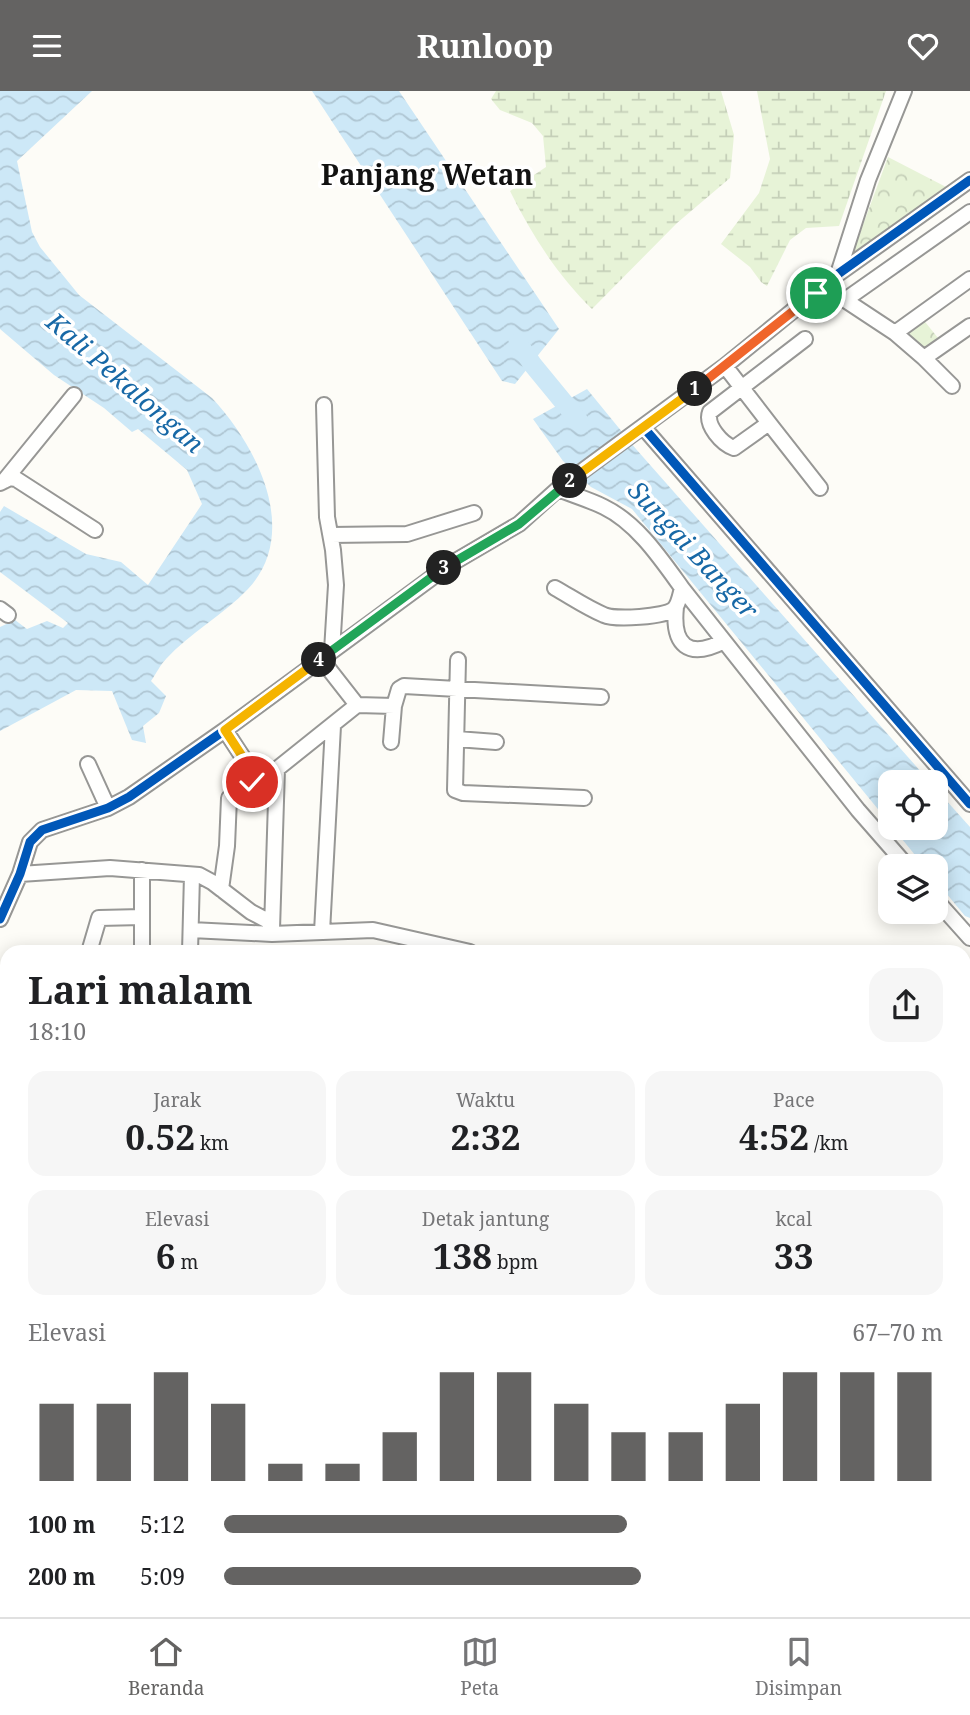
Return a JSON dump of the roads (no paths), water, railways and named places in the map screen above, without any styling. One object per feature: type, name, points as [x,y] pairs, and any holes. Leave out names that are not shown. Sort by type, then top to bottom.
[{"type":"street","points":[[838,274],[868,180],[904,91]]},
{"type":"street","points":[[0,917],[20,874],[30,842],[42,830],[108,809],[225,730],[449,565],[519,524],[564,485],[725,366],[838,274],[970,180]]},
{"type":"street","points":[[845,300],[970,212]]},
{"type":"street","points":[[895,333],[970,279]]},
{"type":"street","points":[[816,293],[845,300],[895,333],[952,386]]},
{"type":"street","points":[[924,358],[970,326]]},
{"type":"street","points":[[769,423],[734,448],[727,446],[708,418],[710,412],[805,339]]},
{"type":"street","points":[[725,366],[820,488]]},
{"type":"street","points":[[2,482],[74,395]]},
{"type":"street","points":[[324,405],[327,517],[336,585],[326,655],[357,705]]},
{"type":"street","points":[[638,432],[970,804]]},
{"type":"street","points":[[2,482],[16,478],[95,530]]},
{"type":"street","points":[[564,485],[626,521],[858,810],[896,854]]},
{"type":"street","points":[[331,535],[407,534],[474,513]]},
{"type":"street","points":[[555,588],[606,616],[659,615],[676,607]]},
{"type":"street","points":[[682,588],[674,625],[681,643],[700,650],[712,648],[724,641]]},
{"type":"street","points":[[458,660],[454,781],[457,792],[584,798]]},
{"type":"street","points":[[391,742],[394,706],[399,689],[404,686],[601,697]]},
{"type":"street","points":[[221,889],[227,846],[228,799],[233,793],[276,769],[357,705],[394,706]]},
{"type":"street","points":[[321,932],[333,726]]},
{"type":"street","points":[[225,730],[257,779]]},
{"type":"street","points":[[457,739],[496,742]]},
{"type":"street","points":[[88,764],[108,809]]},
{"type":"street","points":[[272,928],[276,769]]},
{"type":"street","points":[[20,874],[110,868],[192,874],[205,877],[272,928]]},
{"type":"street","points":[[142,870],[142,945]]},
{"type":"street","points":[[190,945],[192,874]]},
{"type":"street","points":[[948,913],[970,938]]},
{"type":"street","points":[[91,945],[99,919],[142,917]]},
{"type":"street","points":[[191,930],[272,928],[321,932],[381,931],[440,945]]},
{"type":"water","name":"Kali Pekalongan","points":[[0,91],[92,91],[17,161],[32,232],[40,247],[79,295],[212,398],[244,440],[267,490],[272,516],[271,542],[264,566],[248,589],[175,650],[160,667],[151,681],[166,696],[159,713],[143,726],[146,743],[132,740],[112,691],[76,690],[0,731],[0,627],[15,620],[27,629],[47,621],[63,628],[68,623],[0,572],[0,512],[4,506],[86,554],[121,562],[148,585],[202,504],[187,470],[138,429],[132,432],[104,408],[54,375],[0,329]]},
{"type":"water","points":[[312,91],[399,91],[559,329],[515,384],[502,381]]},
{"type":"water","points":[[587,389],[636,449],[919,770],[878,770],[878,809],[632,509],[591,487],[563,461],[533,419]]},
{"type":"water","points":[[948,802],[970,827],[970,918],[965,916],[948,895],[948,854],[914,854],[903,840],[948,840]]},
{"type":"waterway","name":"Sungai Banger","points":[[518,343],[579,421]]},
{"type":"district","name":"Panjang Wetan","points":[[427,175]]}]
